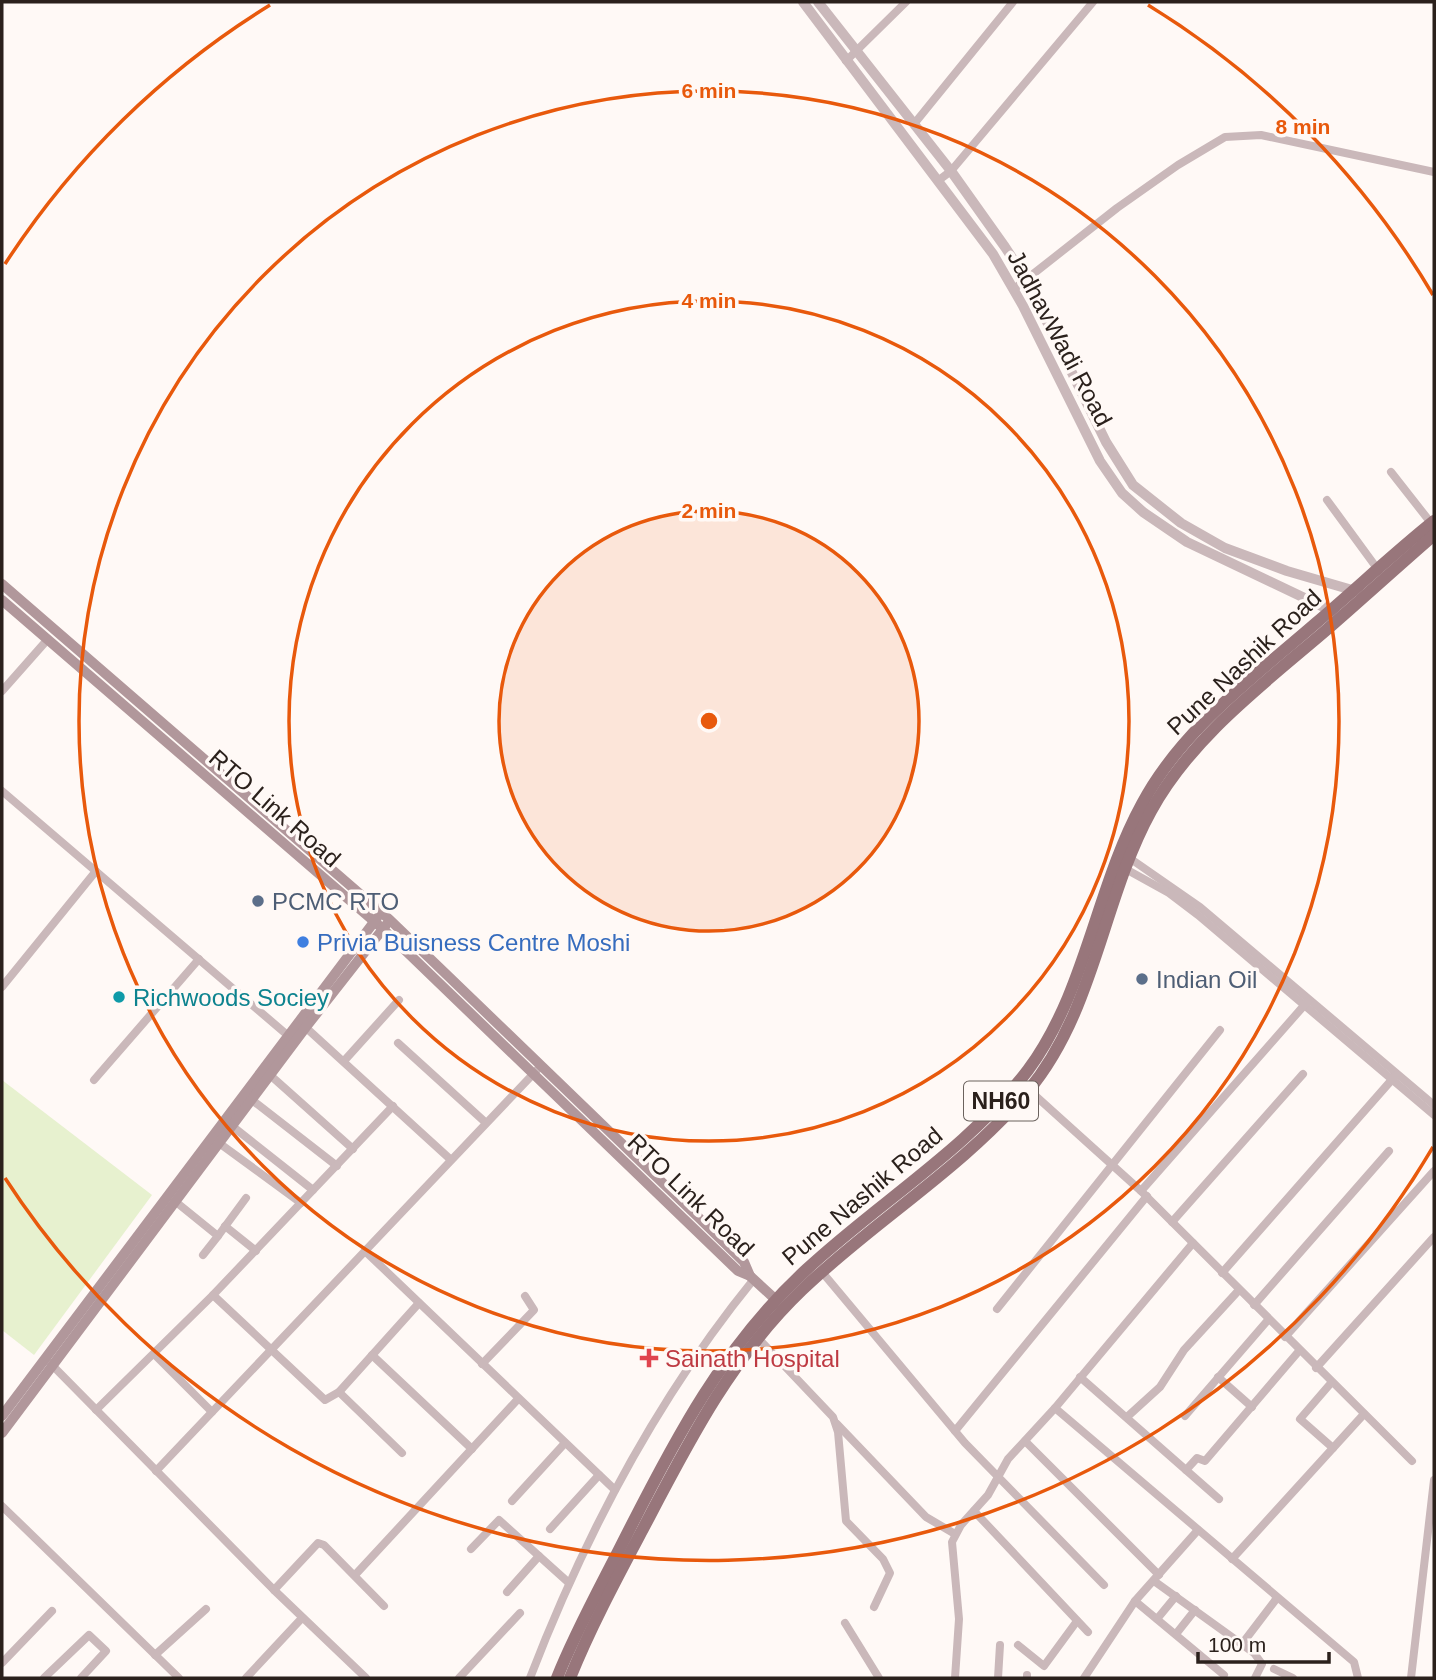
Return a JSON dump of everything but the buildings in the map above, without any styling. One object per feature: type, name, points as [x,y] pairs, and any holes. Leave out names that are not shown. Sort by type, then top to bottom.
[{"type":"highway","name":"Pune Nashik Road","points":[[1337,613],[1353,590],[1380,574],[1433,527]]},
{"type":"highway","name":"Pune Nashik Road","points":[[557,1678],[689,1415],[731,1351],[775,1299],[834,1245],[971,1131],[1029,1068],[1067,995],[1123,861],[1180,767],[1242,703],[1337,613],[1366,594],[1380,574]]},
{"type":"highway","name":"Pune Nashik Road","points":[[570,1678],[617,1580],[701,1418],[721,1385],[758,1338],[822,1272],[961,1157],[1029,1090],[1065,1033],[1081,998],[1123,861]]},
{"type":"main road","name":"RTO Link Road","points":[[2,584],[382,921],[744,1262],[752,1278],[775,1299]]},
{"type":"main road","name":"RTO Link Road","points":[[2,600],[382,921]]},
{"type":"main road","points":[[2,1433],[49,1362],[291,1038],[382,921]]},
{"type":"main road","points":[[2,1416],[49,1362],[176,1202],[270,1075],[291,1038]]},
{"type":"street","name":"JadhavWadi Road","points":[[803,2],[973,225],[1014,289],[1100,461],[1122,493],[1143,512],[1187,542],[1337,613]]},
{"type":"street","name":"JadhavWadi Road","points":[[818,2],[951,171],[1026,279],[1115,460],[1142,494],[1188,528],[1225,548],[1287,571],[1366,594]]},
{"type":"street","points":[[846,61],[906,2]]},
{"type":"street","points":[[914,124],[1013,2]]},
{"type":"street","points":[[939,180],[951,171],[1093,2]]},
{"type":"street","points":[[1014,289],[1150,185],[1225,137],[1261,135],[1434,172]]},
{"type":"street","points":[[1391,472],[1433,527]]},
{"type":"street","points":[[1327,500],[1380,574]]},
{"type":"street","points":[[2,691],[48,639]]},
{"type":"street","points":[[4,796],[291,1038]]},
{"type":"street","points":[[1123,861],[1182,893],[1307,1002],[1434,1105]]},
{"type":"street","points":[[2,987],[96,871]]},
{"type":"street","points":[[94,1080],[199,960]]},
{"type":"street","points":[[344,1061],[399,1000]]},
{"type":"street","points":[[955,1431],[1144,1194],[1307,1002]]},
{"type":"street","points":[[302,1024],[450,1159]]},
{"type":"street","points":[[997,1309],[1220,1030]]},
{"type":"street","points":[[398,1043],[485,1122]]},
{"type":"street","points":[[156,1471],[273,1351],[537,1069]]},
{"type":"street","points":[[1172,1222],[1303,1074]]},
{"type":"street","points":[[270,1075],[353,1149]]},
{"type":"street","points":[[1395,1075],[1434,1115]]},
{"type":"street","points":[[1222,1273],[1395,1075]]},
{"type":"street","points":[[1029,1090],[1144,1194],[1412,1461]]},
{"type":"street","points":[[251,1100],[337,1166]]},
{"type":"street","points":[[96,1410],[256,1251],[393,1106]]},
{"type":"street","points":[[232,1126],[313,1190]]},
{"type":"street","points":[[219,1143],[301,1203]]},
{"type":"street","points":[[1254,1305],[1389,1151]]},
{"type":"street","points":[[1285,1337],[1434,1171]]},
{"type":"street","points":[[203,1255],[246,1198]]},
{"type":"street","points":[[176,1202],[218,1236]]},
{"type":"street","points":[[225,1226],[256,1251]]},
{"type":"street","points":[[1316,1368],[1434,1237]]},
{"type":"street","points":[[955,1678],[958,1598],[951,1549],[955,1534],[974,1511],[1008,1459],[1055,1408],[1193,1243]]},
{"type":"street","points":[[365,1251],[615,1490]]},
{"type":"street","points":[[822,1272],[997,1478],[1104,1585]]},
{"type":"street","points":[[530,1678],[569,1583],[615,1490],[666,1397],[752,1278]]},
{"type":"street","points":[[1126,1417],[1160,1387],[1184,1350],[1239,1290]]},
{"type":"street","points":[[213,1295],[325,1399],[339,1392],[419,1303]]},
{"type":"street","points":[[482,1364],[534,1310],[525,1296]]},
{"type":"street","points":[[1185,1416],[1268,1320]]},
{"type":"street","points":[[758,1338],[926,1517],[955,1534]]},
{"type":"street","points":[[1186,1469],[1197,1458],[1205,1461],[1299,1351]]},
{"type":"street","points":[[155,1354],[212,1412]]},
{"type":"street","points":[[372,1355],[472,1449]]},
{"type":"street","points":[[49,1362],[302,1618],[366,1678]]},
{"type":"street","points":[[1080,1377],[1219,1499]]},
{"type":"street","points":[[1218,1377],[1252,1407]]},
{"type":"street","points":[[1331,1382],[1300,1419],[1333,1448]]},
{"type":"street","points":[[339,1392],[402,1453]]},
{"type":"street","points":[[355,1575],[518,1399]]},
{"type":"street","points":[[1055,1408],[1354,1662],[1358,1678]]},
{"type":"street","points":[[1233,1559],[1364,1414]]},
{"type":"street","points":[[837,1424],[846,1521],[883,1559],[890,1573],[874,1607]]},
{"type":"street","points":[[1025,1441],[1175,1596],[1242,1644],[1262,1664],[1255,1678]]},
{"type":"street","points":[[512,1501],[565,1443]]},
{"type":"street","points":[[550,1529],[599,1475]]},
{"type":"street","points":[[1411,1678],[1434,1480]]},
{"type":"street","points":[[2,1506],[179,1678]]},
{"type":"street","points":[[974,1511],[1088,1632]]},
{"type":"street","points":[[471,1549],[499,1520],[569,1583]]},
{"type":"street","points":[[1084,1678],[1135,1601],[1198,1530]]},
{"type":"street","points":[[274,1590],[318,1543],[324,1545],[384,1606]]},
{"type":"street","points":[[507,1592],[539,1556]]},
{"type":"street","points":[[1157,1619],[1175,1596]]},
{"type":"street","points":[[1242,1644],[1278,1598]]},
{"type":"street","points":[[1135,1601],[1224,1675]]},
{"type":"street","points":[[155,1655],[206,1609]]},
{"type":"street","points":[[1175,1634],[1195,1610]]},
{"type":"street","points":[[2,1663],[52,1611]]},
{"type":"street","points":[[458,1678],[520,1613]]},
{"type":"street","points":[[246,1678],[302,1618]]},
{"type":"street","points":[[1018,1645],[1044,1666],[1077,1621]]},
{"type":"street","points":[[845,1623],[879,1678]]},
{"type":"street","points":[[44,1678],[89,1635],[106,1651],[81,1678]]},
{"type":"street","points":[[998,1678],[1000,1646]]},
{"type":"street","points":[[1275,1669],[1293,1678]]},
{"type":"green space","points":[[2,1080],[152,1195],[34,1355],[2,1330]]},
{"type":"place","name":"PCMC RTO","points":[[258,901]]},
{"type":"place","name":"Privia Buisness Centre Moshi","points":[[303,942]]},
{"type":"place","name":"Indian Oil","points":[[1142,979]]},
{"type":"place","name":"Richwoods Sociey","points":[[119,997]]},
{"type":"place","name":"Sainath Hospital","points":[[649,1358]]}]
